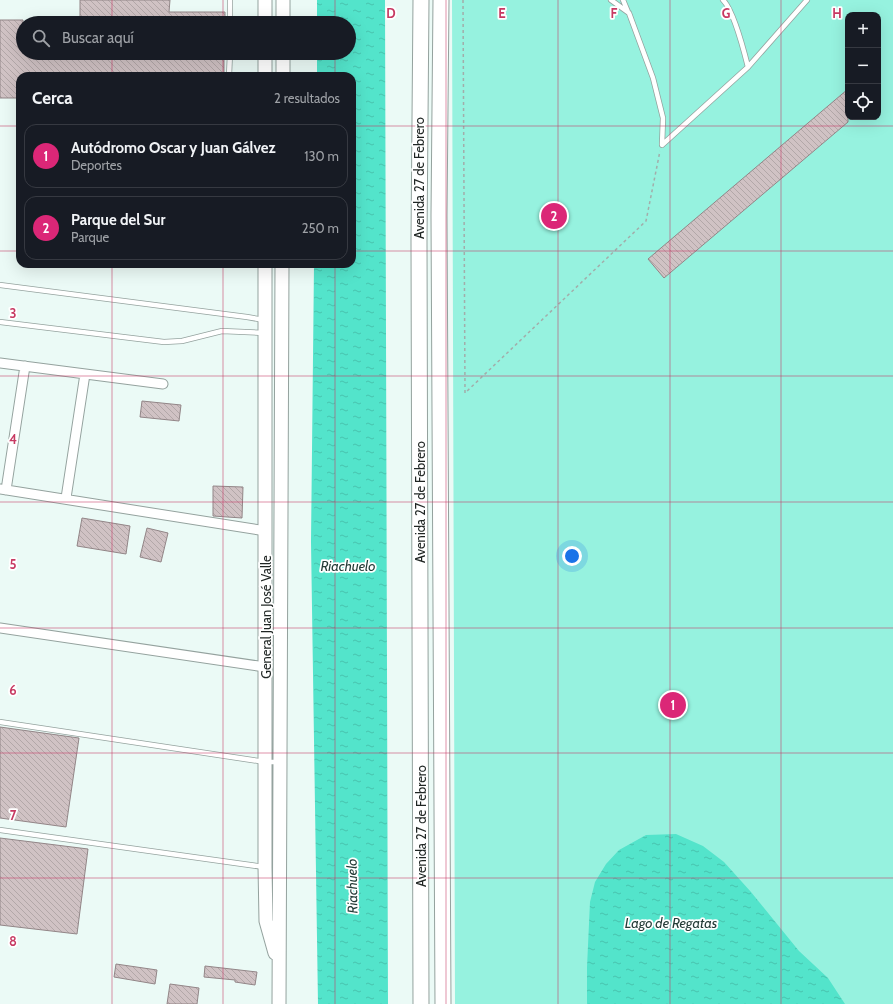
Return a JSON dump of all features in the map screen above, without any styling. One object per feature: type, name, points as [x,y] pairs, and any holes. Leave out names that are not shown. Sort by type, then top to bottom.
[{"type":"main road","points":[[265,0],[265,16]]},
{"type":"main road","points":[[283,0],[283,16]]},
{"type":"main road","name":"Avenida 27 de Febrero","points":[[421,0],[419,240],[421,1004]]},
{"type":"main road","name":"Avenida 27 de Febrero","points":[[441,0],[440,222],[443,1004]]},
{"type":"main road","points":[[265,60],[265,72]]},
{"type":"main road","points":[[282,72],[283,60]]},
{"type":"main road","name":"General Juan José Valle","points":[[265,268],[266,921],[279,969]]},
{"type":"main road","name":"General Juan José Valle","points":[[279,1004],[282,268]]},
{"type":"street","points":[[0,363],[163,384]]},
{"type":"street","points":[[25,366],[3,489],[266,531]]},
{"type":"street","points":[[66,498],[85,374]]},
{"type":"street","points":[[0,628],[266,667]]},
{"type":"lane","points":[[230,0],[230,16]]},
{"type":"lane","points":[[611,0],[628,13]]},
{"type":"lane","points":[[623,0],[657,92],[663,118],[662,145]]},
{"type":"lane","points":[[723,0],[727,4],[739,36],[748,67]]},
{"type":"lane","points":[[662,145],[748,67],[807,0]]},
{"type":"lane","points":[[230,60],[230,72]]},
{"type":"lane","points":[[0,285],[248,317],[265,327]]},
{"type":"lane","points":[[0,322],[164,342],[182,341],[222,331],[265,327]]},
{"type":"lane","points":[[0,722],[265,762],[279,762]]},
{"type":"lane","points":[[0,830],[265,867],[279,867]]},
{"type":"path","points":[[463,0],[465,394],[646,222],[662,145]]},
{"type":"shaded area","points":[[452,0],[893,0],[893,1004],[455,1004]]},
{"type":"water","name":"Riachuelo","points":[[317,0],[385,0],[388,1004],[318,1004],[311,542],[314,268],[356,268],[356,72],[317,72],[317,60],[356,60],[356,16],[317,16]]},
{"type":"water","name":"Lago de Regatas","points":[[676,834],[703,846],[724,862],[751,892],[799,951],[828,978],[845,1004],[587,1004],[590,902],[595,882],[606,864],[619,850],[646,835]]},
{"type":"building","points":[[80,0],[170,0],[169,12],[225,12],[225,16],[80,16]]},
{"type":"building","points":[[0,20],[16,20],[16,60],[224,60],[224,72],[16,72],[16,98],[0,98]]},
{"type":"building","points":[[845,92],[845,120],[848,120],[848,122],[664,278],[648,259]]},
{"type":"building","points":[[142,401],[181,405],[179,421],[140,417]]},
{"type":"building","points":[[213,486],[243,487],[242,518],[213,516]]},
{"type":"building","points":[[82,518],[130,526],[126,554],[77,546]]},
{"type":"building","points":[[147,528],[168,533],[161,562],[140,557]]},
{"type":"building","points":[[0,727],[79,738],[66,827],[0,818]]},
{"type":"building","points":[[0,838],[88,849],[77,934],[0,925]]},
{"type":"building","points":[[116,964],[157,970],[155,984],[114,977]]},
{"type":"building","points":[[205,966],[257,972],[255,985],[235,982],[235,980],[204,977]]},
{"type":"building","points":[[170,984],[199,988],[197,1004],[167,1004]]},
{"type":"place","name":"Parque del Sur","points":[[554,216]]},
{"type":"place","name":"Autódromo Oscar y Juan Gálvez","points":[[673,705]]}]
